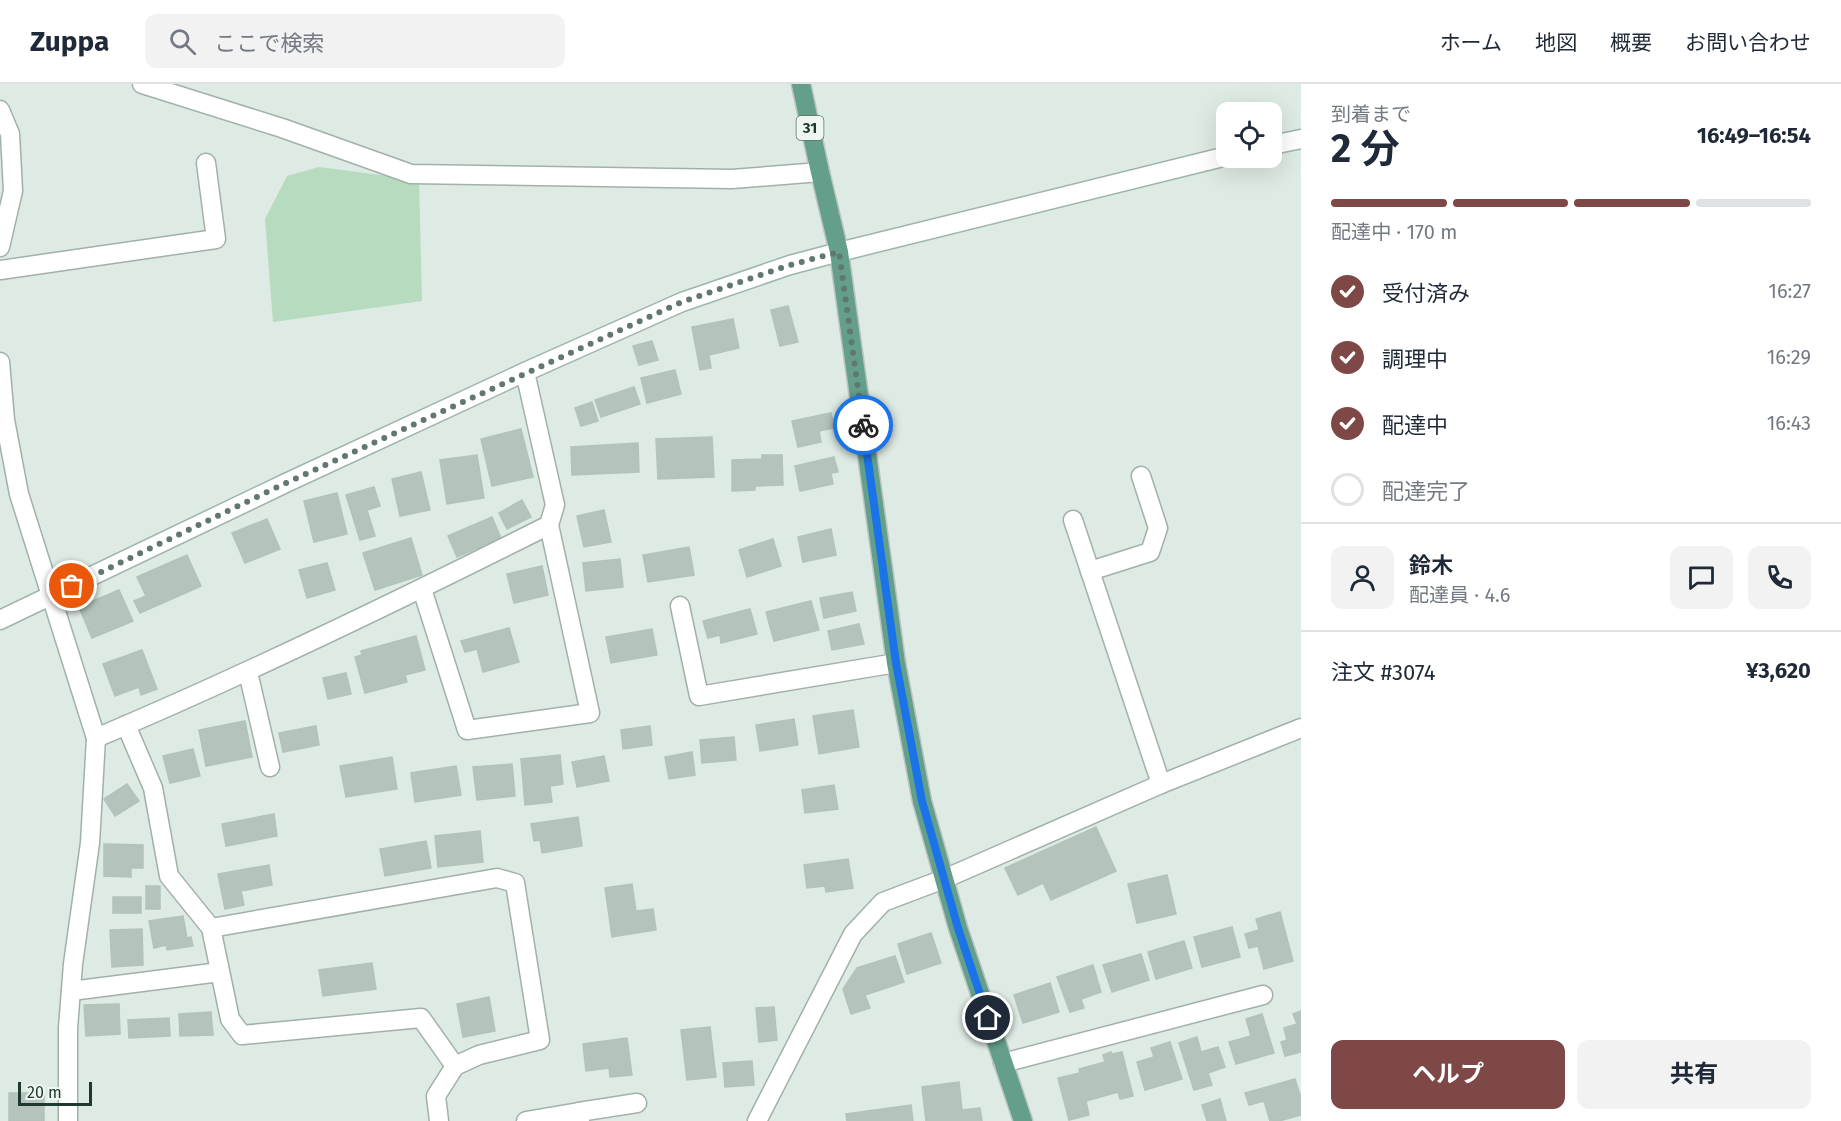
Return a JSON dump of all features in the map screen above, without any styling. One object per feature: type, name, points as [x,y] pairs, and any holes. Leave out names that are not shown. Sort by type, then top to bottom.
[{"type":"main road","name":"31","points":[[801,84],[839,252],[896,663],[922,801],[958,928],[1023,1121]]},
{"type":"street","points":[[142,84],[282,128],[411,174],[732,179],[820,172]]},
{"type":"street","points":[[0,110],[10,134],[13,191],[0,246]]},
{"type":"street","points":[[1282,144],[1301,139]]},
{"type":"street","points":[[0,620],[288,482],[682,302],[790,265],[1216,159]]},
{"type":"street","points":[[0,270],[216,239],[206,163]]},
{"type":"street","points":[[0,362],[2,420],[19,494],[96,738],[90,843],[71,991],[67,1062],[68,1121]]},
{"type":"street","points":[[422,589],[467,730],[590,713],[549,525],[555,505],[525,372]]},
{"type":"street","points":[[1090,571],[1150,552],[1158,528],[1141,476]]},
{"type":"street","points":[[1073,520],[1161,784]]},
{"type":"street","points":[[96,738],[248,672],[549,525]]},
{"type":"street","points":[[680,606],[699,696],[896,663]]},
{"type":"street","points":[[248,672],[270,767]]},
{"type":"street","points":[[126,725],[153,788],[169,876],[211,928],[230,1019],[242,1035],[421,1018],[455,1066]]},
{"type":"street","points":[[757,1121],[852,934],[883,902],[944,879],[1161,784],[1301,728]]},
{"type":"street","points":[[211,928],[497,878],[515,883],[540,1040],[478,1055],[455,1066],[436,1096],[439,1121]]},
{"type":"street","points":[[71,991],[220,972]]},
{"type":"street","points":[[1003,1063],[1263,995]]},
{"type":"street","points":[[526,1121],[580,1117],[637,1103]]},
{"type":"green space","points":[[319,167],[419,180],[422,301],[273,322],[265,219],[287,176]]},
{"type":"building","points":[[788,306],[798,342],[780,346],[771,310]]},
{"type":"building","points":[[733,319],[739,348],[709,355],[711,368],[700,370],[692,327]]},
{"type":"building","points":[[652,341],[658,360],[639,365],[633,346]]},
{"type":"building","points":[[675,370],[681,394],[647,403],[641,378]]},
{"type":"building","points":[[634,387],[640,404],[601,417],[595,400]]},
{"type":"building","points":[[592,402],[598,421],[581,426],[575,408]]},
{"type":"building","points":[[831,413],[834,428],[819,431],[821,442],[798,447],[792,421]]},
{"type":"building","points":[[521,429],[533,477],[492,486],[481,439]]},
{"type":"building","points":[[712,437],[714,477],[658,479],[656,439]]},
{"type":"building","points":[[638,443],[639,472],[572,475],[571,447]]},
{"type":"building","points":[[477,455],[484,498],[447,504],[440,460]]},
{"type":"building","points":[[762,455],[782,455],[783,485],[755,486],[755,490],[732,491],[732,460],[762,459]]},
{"type":"building","points":[[834,457],[838,472],[831,473],[833,484],[800,491],[795,466]]},
{"type":"building","points":[[421,472],[430,510],[400,516],[392,479]]},
{"type":"building","points":[[374,487],[380,506],[367,510],[375,536],[360,540],[346,495]]},
{"type":"building","points":[[337,493],[347,534],[314,542],[304,501]]},
{"type":"building","points":[[522,500],[531,517],[507,529],[499,513]]},
{"type":"building","points":[[604,510],[611,542],[584,547],[577,516]]},
{"type":"building","points":[[492,517],[501,538],[457,557],[448,536]]},
{"type":"building","points":[[267,519],[280,549],[245,563],[232,533]]},
{"type":"building","points":[[831,529],[836,555],[803,562],[798,537]]},
{"type":"building","points":[[411,538],[422,575],[375,590],[363,553]]},
{"type":"building","points":[[773,539],[781,566],[747,577],[739,550]]},
{"type":"building","points":[[689,547],[694,575],[648,582],[643,555]]},
{"type":"building","points":[[187,555],[201,586],[140,613],[134,601],[146,596],[137,577]]},
{"type":"building","points":[[620,559],[623,587],[586,591],[583,563]]},
{"type":"building","points":[[327,563],[335,590],[307,598],[299,570]]},
{"type":"building","points":[[542,566],[548,595],[514,603],[507,574]]},
{"type":"building","points":[[119,590],[133,621],[92,638],[79,607]]},
{"type":"building","points":[[852,592],[856,611],[824,618],[820,598]]},
{"type":"building","points":[[811,601],[819,630],[774,641],[766,612]]},
{"type":"building","points":[[750,609],[757,634],[721,643],[720,635],[708,638],[703,621]]},
{"type":"building","points":[[859,624],[864,644],[832,650],[828,631]]},
{"type":"building","points":[[509,628],[519,662],[483,672],[477,649],[465,652],[461,641]]},
{"type":"building","points":[[652,629],[657,655],[611,663],[606,637]]},
{"type":"building","points":[[416,636],[425,670],[405,675],[407,682],[365,693],[355,657],[362,655],[361,651]]},
{"type":"building","points":[[142,650],[157,689],[141,695],[139,687],[115,696],[103,664]]},
{"type":"building","points":[[346,673],[351,694],[328,699],[323,678]]},
{"type":"building","points":[[853,710],[859,747],[819,754],[813,716]]},
{"type":"building","points":[[794,719],[798,745],[760,751],[756,725]]},
{"type":"building","points":[[245,721],[252,757],[206,766],[199,730]]},
{"type":"building","points":[[316,726],[319,745],[283,752],[279,733]]},
{"type":"building","points":[[650,726],[652,745],[623,749],[621,730]]},
{"type":"building","points":[[734,737],[736,760],[702,763],[700,740]]},
{"type":"building","points":[[193,749],[200,776],[170,783],[163,756]]},
{"type":"building","points":[[692,752],[695,775],[669,779],[665,757]]},
{"type":"building","points":[[560,755],[563,784],[550,786],[552,802],[525,805],[521,759]]},
{"type":"building","points":[[604,756],[609,781],[577,787],[572,762]]},
{"type":"building","points":[[392,757],[397,789],[346,797],[340,766]]},
{"type":"building","points":[[512,764],[515,796],[477,800],[473,767]]},
{"type":"building","points":[[456,766],[461,795],[415,802],[411,773]]},
{"type":"building","points":[[127,784],[139,801],[115,816],[104,799]]},
{"type":"building","points":[[834,785],[838,809],[805,813],[802,790]]},
{"type":"building","points":[[274,814],[277,836],[226,846],[222,824]]},
{"type":"building","points":[[578,817],[582,846],[542,853],[540,840],[534,841],[531,824]]},
{"type":"building","points":[[1096,827],[1116,871],[1051,900],[1043,883],[1018,895],[1005,868]]},
{"type":"building","points":[[480,831],[483,862],[438,867],[435,836]]},
{"type":"building","points":[[426,841],[431,868],[385,876],[380,849]]},
{"type":"building","points":[[104,844],[143,845],[143,868],[131,868],[131,877],[104,876]]},
{"type":"building","points":[[848,859],[853,888],[826,892],[825,886],[807,888],[804,865]]},
{"type":"building","points":[[269,865],[272,885],[241,891],[244,905],[225,909],[218,874]]},
{"type":"building","points":[[1167,875],[1176,914],[1137,923],[1128,884]]},
{"type":"building","points":[[632,884],[636,911],[653,909],[656,930],[612,937],[605,888]]},
{"type":"building","points":[[146,886],[160,886],[160,909],[146,909]]},
{"type":"building","points":[[113,897],[141,897],[141,913],[113,913]]},
{"type":"building","points":[[1280,912],[1293,961],[1264,969],[1258,946],[1249,948],[1245,934],[1259,930],[1256,919]]},
{"type":"building","points":[[183,916],[187,938],[191,937],[193,946],[167,950],[166,945],[154,948],[149,921]]},
{"type":"building","points":[[1232,927],[1240,957],[1202,967],[1194,937]]},
{"type":"building","points":[[142,929],[143,965],[112,967],[110,930]]},
{"type":"building","points":[[931,933],[941,963],[907,974],[898,944]]},
{"type":"building","points":[[1184,941],[1192,968],[1156,979],[1148,952]]},
{"type":"building","points":[[1141,954],[1149,980],[1112,992],[1103,965]]},
{"type":"building","points":[[895,956],[904,982],[865,995],[870,1008],[851,1014],[843,989],[857,968]]},
{"type":"building","points":[[372,963],[376,989],[323,996],[319,970]]},
{"type":"building","points":[[1093,965],[1101,992],[1081,999],[1084,1008],[1070,1012],[1057,977]]},
{"type":"building","points":[[1050,983],[1059,1012],[1023,1023],[1014,995]]},
{"type":"building","points":[[489,997],[495,1031],[463,1037],[457,1004]]},
{"type":"building","points":[[119,1004],[120,1034],[86,1036],[84,1005]]},
{"type":"building","points":[[774,1007],[777,1040],[759,1042],[756,1008]]},
{"type":"building","points":[[1301,1011],[1301,1052],[1285,1056],[1281,1042],[1287,1040],[1284,1028],[1297,1024],[1293,1014]]},
{"type":"building","points":[[211,1012],[213,1035],[180,1036],[179,1014]]},
{"type":"building","points":[[1262,1014],[1274,1053],[1236,1064],[1229,1042],[1251,1036],[1246,1019]]},
{"type":"building","points":[[169,1018],[170,1036],[129,1038],[128,1020]]},
{"type":"building","points":[[710,1027],[716,1077],[687,1080],[681,1030]]},
{"type":"building","points":[[1197,1037],[1201,1052],[1218,1047],[1225,1067],[1208,1073],[1212,1085],[1194,1090],[1179,1043]]},
{"type":"building","points":[[627,1038],[632,1075],[610,1077],[609,1068],[586,1071],[583,1044]]},
{"type":"building","points":[[1170,1042],[1182,1079],[1145,1090],[1137,1062],[1154,1057],[1151,1048]]},
{"type":"building","points":[[1111,1052],[1112,1054],[1122,1052],[1133,1096],[1120,1099],[1118,1092],[1086,1101],[1089,1115],[1069,1120],[1058,1078],[1080,1073],[1079,1069],[1105,1062],[1103,1055]]},
{"type":"building","points":[[752,1061],[754,1085],[725,1087],[723,1063]]},
{"type":"building","points":[[1295,1079],[1301,1098],[1301,1115],[1270,1121],[1264,1101],[1249,1105],[1245,1093]]},
{"type":"building","points":[[959,1082],[962,1110],[980,1108],[982,1121],[926,1121],[922,1087]]},
{"type":"building","points":[[9,1093],[44,1093],[44,1121],[9,1121]]},
{"type":"building","points":[[1220,1099],[1226,1121],[1207,1121],[1202,1105]]},
{"type":"building","points":[[911,1105],[913,1121],[847,1121],[846,1114]]},
{"type":"way so far","points":[[72,586],[288,482],[682,302],[790,265],[839,252],[863,425]]},
{"type":"route","points":[[863,425],[896,663],[922,801],[958,928],[988,1018]]}]
